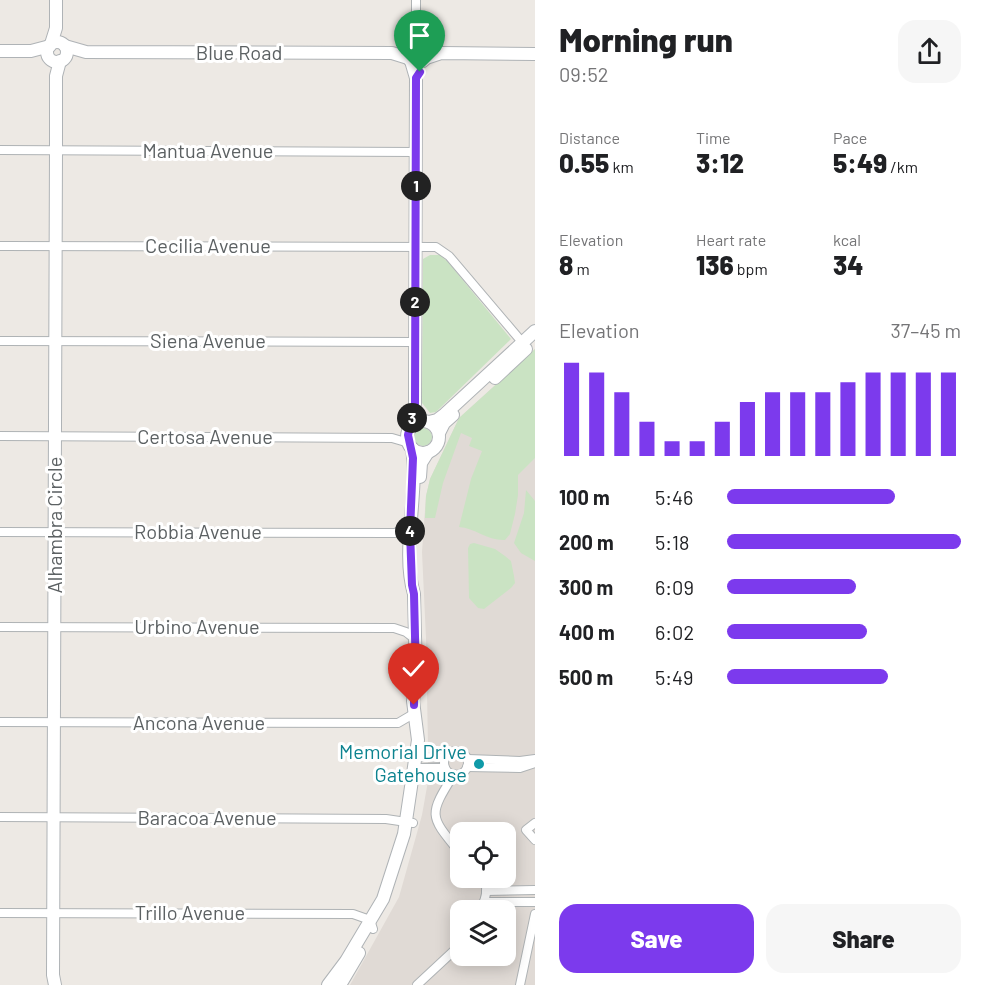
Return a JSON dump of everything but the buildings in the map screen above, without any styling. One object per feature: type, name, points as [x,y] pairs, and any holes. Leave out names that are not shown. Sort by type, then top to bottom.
[{"type":"street","name":"Alhambra Circle","points":[[53,982],[56,0]]},
{"type":"street","points":[[416,0],[415,404],[408,435],[414,478],[412,585],[416,678],[415,713],[419,762]]},
{"type":"street","name":"Blue Road","points":[[0,51],[535,54]]},
{"type":"street","name":"Mantua Avenue","points":[[0,150],[416,152]]},
{"type":"street","name":"Cecilia Avenue","points":[[0,246],[436,247],[445,252],[529,341]]},
{"type":"street","points":[[412,528],[420,466],[428,452],[436,447],[439,433],[447,420],[529,341],[535,331]]},
{"type":"street","name":"Siena Avenue","points":[[0,340],[415,342]]},
{"type":"street","points":[[410,429],[417,422],[441,418],[529,341]]},
{"type":"street","points":[[415,404],[426,421],[435,426],[439,433]]},
{"type":"street","name":"Certosa Avenue","points":[[0,436],[392,438],[410,445]]},
{"type":"street","points":[[410,445],[421,452],[428,452]]},
{"type":"street","name":"Robbia Avenue","points":[[0,531],[395,532],[412,528]]},
{"type":"street","points":[[394,628],[414,615]]},
{"type":"street","name":"Urbino Avenue","points":[[0,627],[394,628],[415,639]]},
{"type":"street","points":[[340,985],[385,893],[410,823],[419,762],[421,708],[419,684],[416,678]]},
{"type":"street","points":[[415,713],[399,723],[418,736]]},
{"type":"street","name":"Ancona Avenue","points":[[0,722],[399,723]]},
{"type":"street","points":[[457,751],[464,753],[467,763],[463,772],[449,771],[419,762],[445,758],[450,752],[457,751]]},
{"type":"street","points":[[445,758],[449,771],[437,807],[436,820],[450,841]]},
{"type":"street","points":[[467,763],[520,768],[535,761]]},
{"type":"street","name":"Baracoa Avenue","points":[[0,817],[386,819],[410,823]]},
{"type":"street","points":[[535,823],[526,830],[535,840]]},
{"type":"street","points":[[484,900],[486,888]]},
{"type":"street","points":[[486,891],[535,890]]},
{"type":"street","points":[[516,903],[535,902]]},
{"type":"street","name":"Trillo Avenue","points":[[0,913],[353,914],[371,924]]},
{"type":"street","points":[[520,985],[535,914]]},
{"type":"street","points":[[328,985],[371,924]]},
{"type":"street","points":[[417,985],[450,954]]},
{"type":"shaded area","points":[[535,349],[535,985],[350,985],[399,897],[422,815],[428,781],[422,552],[426,496],[430,479],[459,418]]},
{"type":"green space","points":[[430,255],[440,255],[448,262],[511,339],[436,412],[430,413],[422,403],[423,259]]},
{"type":"green space","points":[[535,349],[535,458],[518,475],[518,495],[510,534],[505,540],[499,540],[459,527],[471,479],[482,451],[469,446],[472,438],[461,433],[443,483],[435,518],[425,518],[426,496],[430,479],[459,418]]},
{"type":"green space","points":[[423,428],[431,433],[432,437],[427,445],[423,446],[415,441],[414,437],[419,429]]},
{"type":"green space","points":[[526,490],[535,501],[535,561],[521,553],[514,543],[524,513]]},
{"type":"green space","points":[[474,543],[495,549],[505,556],[511,561],[514,576],[515,583],[511,588],[484,609],[478,608],[469,598],[468,548]]},
{"type":"place","name":"Memorial Drive Gatehouse","points":[[479,764]]},
{"type":"route","points":[[414,705],[416,678],[410,532],[414,464],[408,435],[415,404],[416,78],[420,72]]}]
